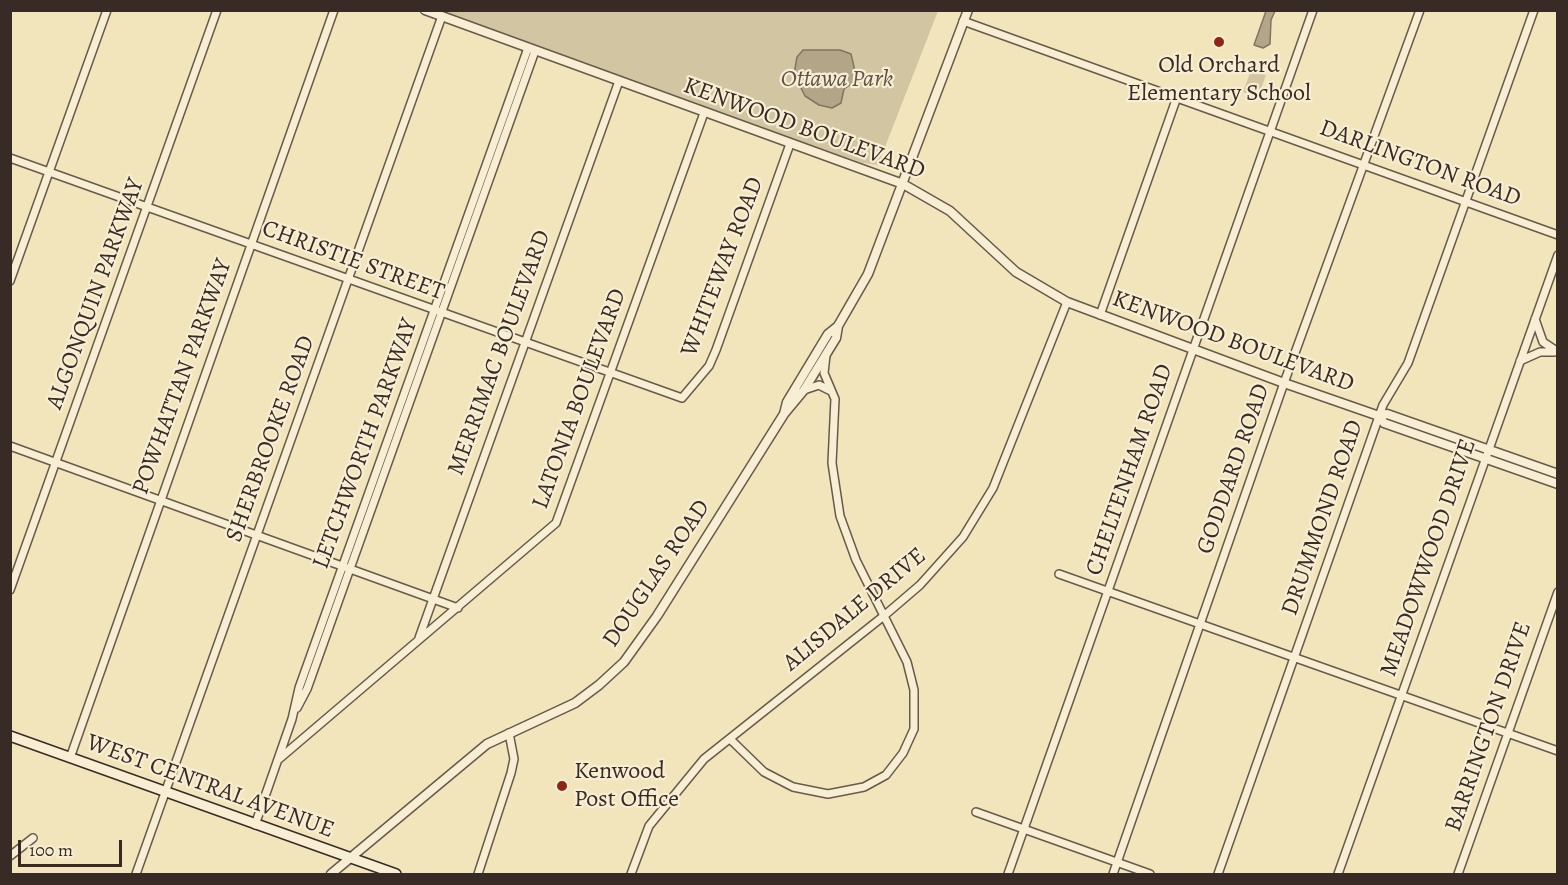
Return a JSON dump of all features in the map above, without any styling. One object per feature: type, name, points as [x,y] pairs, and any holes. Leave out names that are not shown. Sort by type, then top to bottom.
[{"type":"main road","name":"WEST CENTRAL AVENUE","points":[[10,736],[396,874]]},
{"type":"street","points":[[10,281],[107,10]]},
{"type":"street","name":"ALGONQUIN PARKWAY","points":[[10,590],[217,10]]},
{"type":"street","name":"POWHATTAN PARKWAY","points":[[70,758],[334,10]]},
{"type":"street","name":"KENWOOD BOULEVARD","points":[[425,10],[903,184],[950,211],[1016,272],[1067,302],[1284,383],[1379,416],[1387,414],[1557,484]]},
{"type":"street","name":"DOUGLAS ROAD","points":[[331,874],[488,744],[582,698],[624,662],[657,616],[784,414],[804,390],[836,338],[838,326],[868,274],[968,10]]},
{"type":"street","name":"CHELTENHAM ROAD","points":[[1008,874],[1313,10]]},
{"type":"street","name":"GODDARD ROAD","points":[[1113,874],[1284,383],[1420,10]]},
{"type":"street","name":"DRUMMOND ROAD","points":[[1218,874],[1379,416],[1386,398],[1408,363],[1534,10]]},
{"type":"street","name":"SHERBROOKE ROAD","points":[[136,874],[442,16]]},
{"type":"street","name":"DARLINGTON ROAD","points":[[963,21],[1557,235]]},
{"type":"street","name":"LETCHWORTH PARKWAY","points":[[255,825],[292,719],[299,688],[347,567],[532,49]]},
{"type":"street","name":"MERRIMAC BOULEVARD","points":[[419,638],[619,81]]},
{"type":"street","points":[[1100,315],[1177,97]]},
{"type":"street","name":"LATONIA BOULEVARD","points":[[277,761],[419,638],[458,608],[556,524],[704,113]]},
{"type":"street","name":"WHITEWAY ROAD","points":[[682,398],[708,366],[716,350],[790,144]]},
{"type":"street","name":"CHRISTIE STREET","points":[[10,158],[682,398]]},
{"type":"street","name":"MEADOWWOOD DRIVE","points":[[1338,874],[1557,255]]},
{"type":"street","name":"ALISDALE DRIVE","points":[[631,874],[649,826],[660,809],[704,759],[920,585],[963,537],[993,488],[1067,302]]},
{"type":"street","points":[[1535,319],[1541,339],[1557,352]]},
{"type":"street","name":"DOUGLAS ROAD","points":[[784,414],[787,402],[828,334],[838,326]]},
{"type":"street","points":[[1520,361],[1540,352],[1557,352]]},
{"type":"street","points":[[730,739],[764,772],[806,791],[828,795],[850,791],[878,781],[899,761],[910,739],[916,711],[907,662],[856,560],[840,516],[832,463],[833,392],[824,373],[826,356]]},
{"type":"street","points":[[804,390],[819,385],[833,392]]},
{"type":"street","points":[[10,446],[458,608]]},
{"type":"street","name":"KENWOOD BOULEVARD","points":[[1486,454],[1557,474]]},
{"type":"street","points":[[1059,574],[1557,751]]},
{"type":"street","name":"BARRINGTON DRIVE","points":[[1458,874],[1557,592]]},
{"type":"street","points":[[478,874],[512,773],[514,759],[509,733]]},
{"type":"street","points":[[976,812],[1150,874]]},
{"type":"street","points":[[10,856],[33,838]]},
{"type":"green space","name":"Ottawa Park","points":[[438,11],[938,11],[878,165],[863,163],[744,122]]},
{"type":"green space","points":[[1251,70],[1266,75],[1258,97],[1243,92]]},
{"type":"shaded area","points":[[1266,11],[1275,11],[1271,20],[1270,44],[1263,48],[1254,45]]},
{"type":"shaded area","points":[[803,50],[840,50],[851,54],[857,80],[844,89],[841,103],[832,108],[819,105],[805,96],[794,74],[797,57]]},
{"type":"place","name":"Old Orchard Elementary School","points":[[1219,42]]},
{"type":"place","name":"Kenwood Post Office","points":[[562,786]]}]
